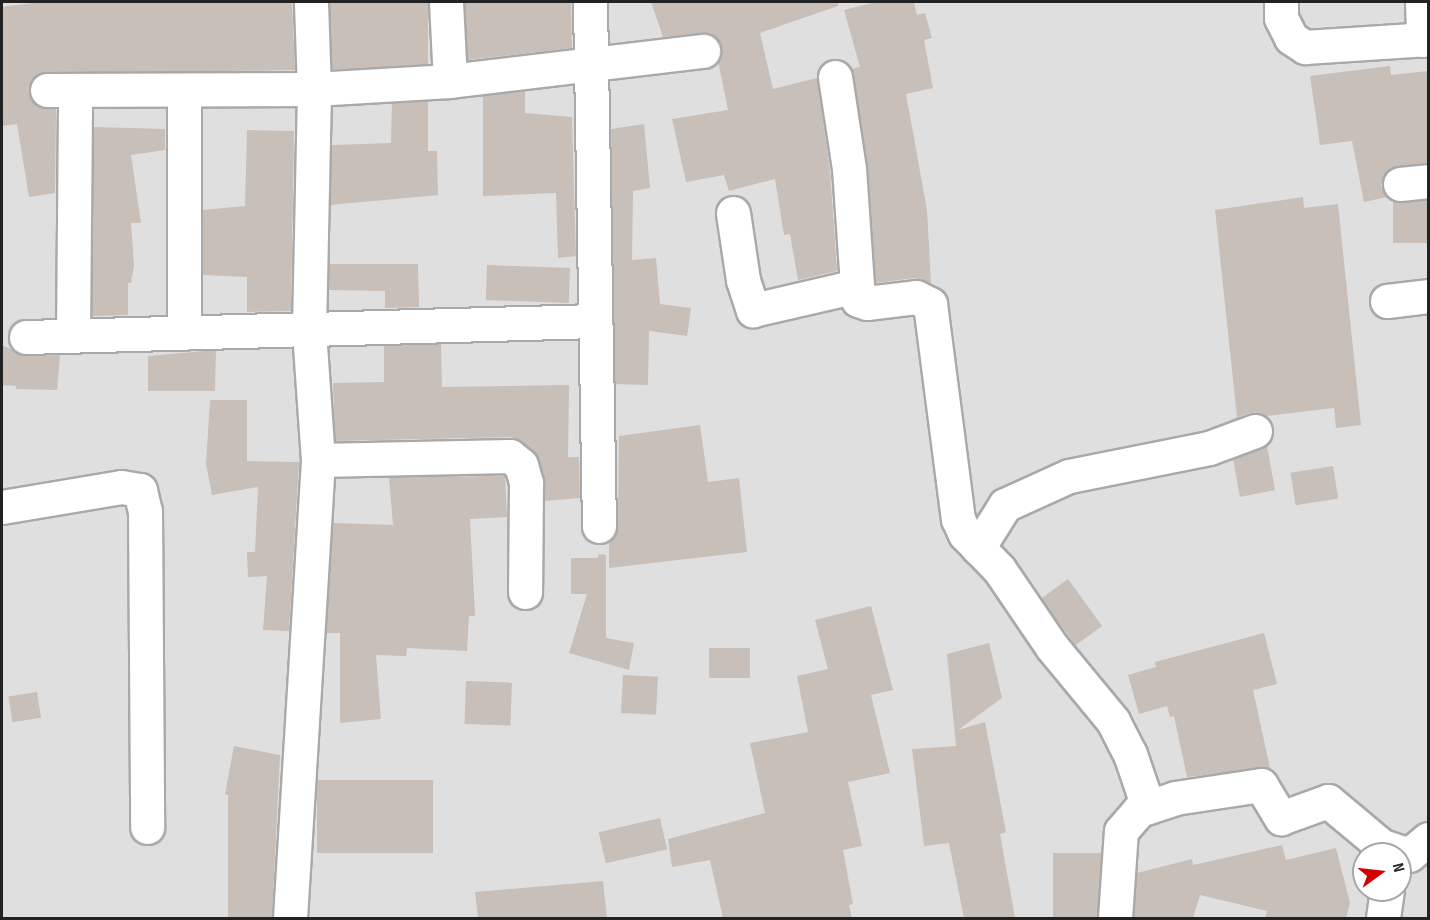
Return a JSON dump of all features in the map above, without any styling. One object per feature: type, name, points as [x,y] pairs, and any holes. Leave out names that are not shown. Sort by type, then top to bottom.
[{"type":"street","points":[[290,918],[318,460],[309,330],[314,89],[312,2]]},
{"type":"street","points":[[447,2],[450,81]]},
{"type":"street","points":[[590,2],[594,64],[599,526]]},
{"type":"street","points":[[1281,2],[1281,18],[1291,38],[1305,47],[1426,39],[1422,2]]},
{"type":"street","points":[[74,336],[61,90],[314,89],[450,81],[703,51]]},
{"type":"street","points":[[836,77],[849,168],[858,300],[867,303],[916,297],[930,304],[958,519],[978,548],[999,569],[1052,647],[1113,721],[1130,754],[1148,807]]},
{"type":"street","points":[[183,333],[184,91]]},
{"type":"street","points":[[733,213],[743,280],[753,310],[857,286]]},
{"type":"street","points":[[1387,300],[1428,296]]},
{"type":"street","points":[[26,337],[595,321]]},
{"type":"street","points":[[978,548],[1005,505],[1069,476],[1209,448],[1255,431]]},
{"type":"street","points":[[318,460],[510,456],[521,465],[526,483],[525,592]]},
{"type":"street","points":[[2,507],[121,487],[140,490],[145,511],[147,827]]},
{"type":"street","points":[[1115,918],[1121,831],[1139,810],[1175,798],[1261,785],[1281,818],[1328,801],[1382,846],[1413,854]]},
{"type":"street","points":[[1383,918],[1385,902]]},
{"type":"shaded area","points":[[2,2],[1428,2],[1428,918],[2,918]]},
{"type":"building","points":[[40,2],[292,2],[295,70],[38,74],[31,81],[31,99],[38,106],[56,109],[55,193],[29,197],[17,124],[2,126],[2,7]]},
{"type":"building","points":[[330,2],[428,2],[428,69],[330,69]]},
{"type":"building","points":[[465,2],[571,2],[572,48],[468,60]]},
{"type":"building","points":[[651,2],[838,2],[838,6],[760,33],[773,89],[817,78],[830,170],[837,271],[798,280],[790,234],[784,235],[775,179],[729,191],[724,175],[686,182],[672,119],[728,110],[718,61],[721,48],[710,34],[663,37]]},
{"type":"building","points":[[876,2],[914,2],[917,15],[925,13],[932,38],[924,40],[933,88],[906,94],[927,210],[931,283],[914,278],[876,283],[868,167],[851,69],[860,67],[844,10]]},
{"type":"building","points":[[1390,66],[1391,75],[1428,71],[1428,163],[1389,169],[1381,185],[1387,197],[1364,202],[1352,141],[1320,145],[1310,76]]},
{"type":"building","points":[[525,91],[525,113],[572,117],[576,256],[558,258],[556,193],[483,196],[483,96]]},
{"type":"building","points":[[428,101],[428,151],[437,151],[438,195],[330,205],[332,145],[391,143],[392,103]]},
{"type":"building","points":[[644,124],[650,188],[633,191],[632,260],[656,258],[660,304],[691,308],[687,336],[649,331],[648,385],[615,384],[611,129]]},
{"type":"building","points":[[93,127],[165,129],[165,150],[131,155],[141,223],[131,223],[134,266],[131,283],[128,283],[128,315],[92,316]]},
{"type":"building","points":[[247,130],[294,131],[291,311],[247,312],[247,277],[203,275],[203,210],[245,206]]},
{"type":"building","points":[[1303,197],[1304,208],[1338,204],[1361,425],[1336,428],[1334,408],[1265,416],[1249,413],[1226,422],[1237,417],[1215,210]]},
{"type":"building","points":[[1393,200],[1428,200],[1428,243],[1393,243]]},
{"type":"building","points":[[329,264],[418,264],[419,307],[385,308],[385,291],[329,290]]},
{"type":"building","points":[[487,265],[570,268],[569,303],[486,300]]},
{"type":"building","points":[[441,344],[442,387],[569,385],[568,457],[579,457],[580,498],[545,501],[539,459],[522,441],[510,437],[335,441],[333,383],[384,382],[384,346]]},
{"type":"building","points":[[2,345],[26,356],[60,355],[57,390],[16,389],[16,386],[2,385]]},
{"type":"building","points":[[216,350],[215,391],[148,391],[148,356]]},
{"type":"building","points":[[210,400],[247,400],[247,461],[299,462],[289,631],[263,630],[267,576],[248,577],[247,552],[255,552],[258,487],[212,495],[206,464]]},
{"type":"building","points":[[700,425],[708,482],[739,478],[747,552],[609,568],[609,542],[618,526],[619,436]]},
{"type":"building","points":[[1267,445],[1275,490],[1240,497],[1233,459]]},
{"type":"building","points":[[1333,466],[1338,499],[1296,505],[1291,473]]},
{"type":"building","points":[[505,476],[507,517],[470,519],[475,616],[469,616],[467,651],[407,648],[406,656],[376,655],[381,719],[340,723],[340,633],[326,633],[333,523],[393,525],[389,477]]},
{"type":"building","points":[[599,554],[606,555],[606,638],[634,643],[629,670],[569,653],[587,594],[571,594],[571,558],[598,558]]},
{"type":"building","points":[[1068,579],[1102,626],[1075,645],[1041,598]]},
{"type":"building","points":[[871,606],[893,690],[871,695],[890,773],[848,782],[862,846],[843,850],[853,904],[849,905],[852,918],[723,918],[710,860],[672,867],[668,839],[765,813],[750,743],[808,732],[797,676],[828,669],[815,620]]},
{"type":"building","points":[[1264,633],[1277,684],[1253,690],[1270,768],[1187,777],[1174,716],[1170,717],[1167,706],[1139,714],[1128,675],[1156,667],[1155,662]]},
{"type":"building","points":[[989,643],[1002,698],[958,730],[985,722],[1006,832],[1000,834],[1015,918],[964,918],[949,843],[924,846],[912,749],[956,746],[947,654]]},
{"type":"building","points":[[709,648],[750,648],[750,678],[709,678]]},
{"type":"building","points":[[623,675],[658,677],[656,715],[621,713]]},
{"type":"building","points":[[466,681],[512,683],[510,726],[464,724]]},
{"type":"building","points":[[37,692],[41,718],[12,722],[8,697]]},
{"type":"building","points":[[234,746],[280,755],[272,918],[228,918],[228,795],[225,794]]},
{"type":"building","points":[[317,780],[433,780],[433,853],[317,853]]},
{"type":"building","points":[[660,818],[667,849],[606,863],[599,832]]},
{"type":"building","points":[[1282,845],[1286,860],[1336,848],[1350,903],[1346,918],[1265,918],[1267,911],[1200,895],[1193,918],[1134,918],[1137,873],[1192,859],[1193,865]]},
{"type":"building","points":[[1053,853],[1101,853],[1101,918],[1053,918]]},
{"type":"building","points":[[603,881],[607,918],[478,918],[475,892]]}]
